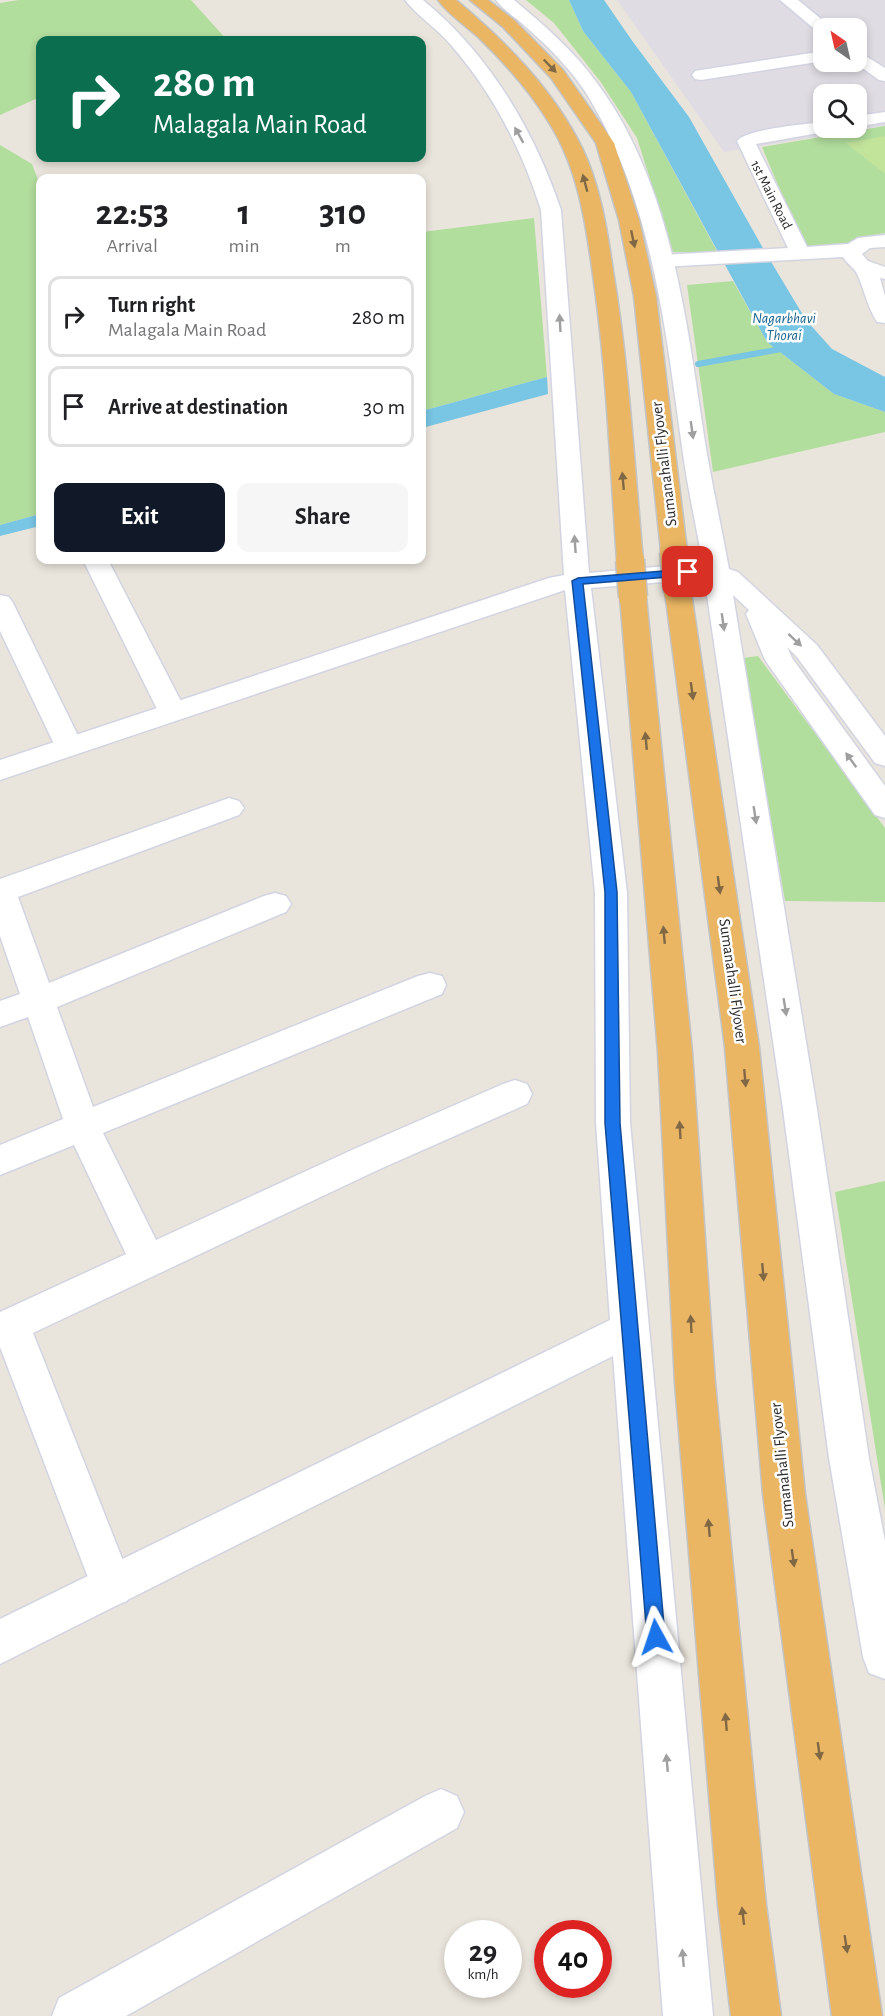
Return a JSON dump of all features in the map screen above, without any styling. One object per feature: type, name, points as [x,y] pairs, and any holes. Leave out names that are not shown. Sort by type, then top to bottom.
[{"type":"highway","points":[[446,0],[481,30],[526,77],[554,114],[573,147],[585,180],[607,297],[675,1052],[695,1383],[742,1905],[756,2016]]},
{"type":"highway","name":"Sumanahalli Flyover","points":[[478,0],[509,24],[557,74],[605,143],[617,177],[645,296],[678,592],[742,1047],[784,1494],[836,1881],[857,2016]]},
{"type":"street","points":[[413,0],[432,14],[456,38],[493,89],[542,176],[551,210],[578,581],[611,892],[612,1123],[688,2016]]},
{"type":"street","points":[[504,0],[554,45],[600,100],[636,170],[653,223],[672,267],[682,367],[702,500],[717,574],[730,671],[742,732],[800,1109],[849,1458],[885,1657]]},
{"type":"street","points":[[788,0],[813,19]]},
{"type":"street","points":[[867,50],[876,48]]},
{"type":"street","points":[[701,75],[813,58]]},
{"type":"street","points":[[867,62],[885,76]]},
{"type":"street","points":[[867,120],[885,117]]},
{"type":"street","name":"1st Main Road","points":[[799,258],[746,143],[755,138],[813,129]]},
{"type":"street","points":[[885,241],[865,243],[865,263],[875,305],[885,317]]},
{"type":"street","points":[[672,267],[799,258],[865,263]]},
{"type":"street","points":[[97,564],[172,711]]},
{"type":"street","points":[[0,770],[558,583],[688,572],[729,577],[807,651],[885,756]]},
{"type":"street","points":[[753,600],[779,660],[885,807]]},
{"type":"street","points":[[0,603],[69,746]]},
{"type":"street","points":[[147,1262],[83,1126],[0,891],[229,808]]},
{"type":"street","points":[[0,1014],[40,1000],[275,904]]},
{"type":"street","points":[[0,1160],[430,985]]},
{"type":"street","points":[[112,1586],[5,1327],[367,1159],[515,1094]]},
{"type":"street","points":[[0,1642],[630,1329]]},
{"type":"street","points":[[77,2016],[441,1812]]},
{"type":"shaded area","points":[[617,0],[885,0],[885,126],[867,129],[867,84],[813,84],[813,138],[724,152]]},
{"type":"green space","points":[[19,0],[191,0],[223,36],[36,36],[36,99],[0,115],[0,3]]},
{"type":"green space","points":[[526,0],[569,0],[583,31],[631,92],[718,253],[673,252],[637,138],[600,81],[554,23]]},
{"type":"green space","points":[[885,126],[885,233],[867,236],[850,244],[804,247],[762,147],[815,138],[867,138],[867,129]]},
{"type":"green space","points":[[885,136],[885,174],[846,143]]},
{"type":"green space","points":[[0,145],[32,164],[36,174],[36,515],[0,525]]},
{"type":"green space","points":[[534,218],[547,377],[426,410],[426,232]]},
{"type":"green space","points":[[733,281],[767,342],[834,394],[885,412],[885,432],[713,472],[687,285]]},
{"type":"green space","points":[[758,656],[885,828],[885,902],[785,901],[743,658]]},
{"type":"green space","points":[[885,1181],[885,1509],[835,1192]]},
{"type":"water","name":"Nagarbhavi Thorai","points":[[569,0],[604,0],[689,117],[806,320],[832,349],[885,377],[885,412],[834,394],[767,342],[631,92],[583,31]]},
{"type":"water","points":[[547,377],[548,394],[426,427],[426,410]]},
{"type":"water","points":[[36,515],[36,527],[0,536],[0,525]]},
{"type":"waterway","points":[[698,364],[787,348]]},
{"type":"route","points":[[656,1637],[612,1123],[611,892],[578,581],[688,572]]}]
